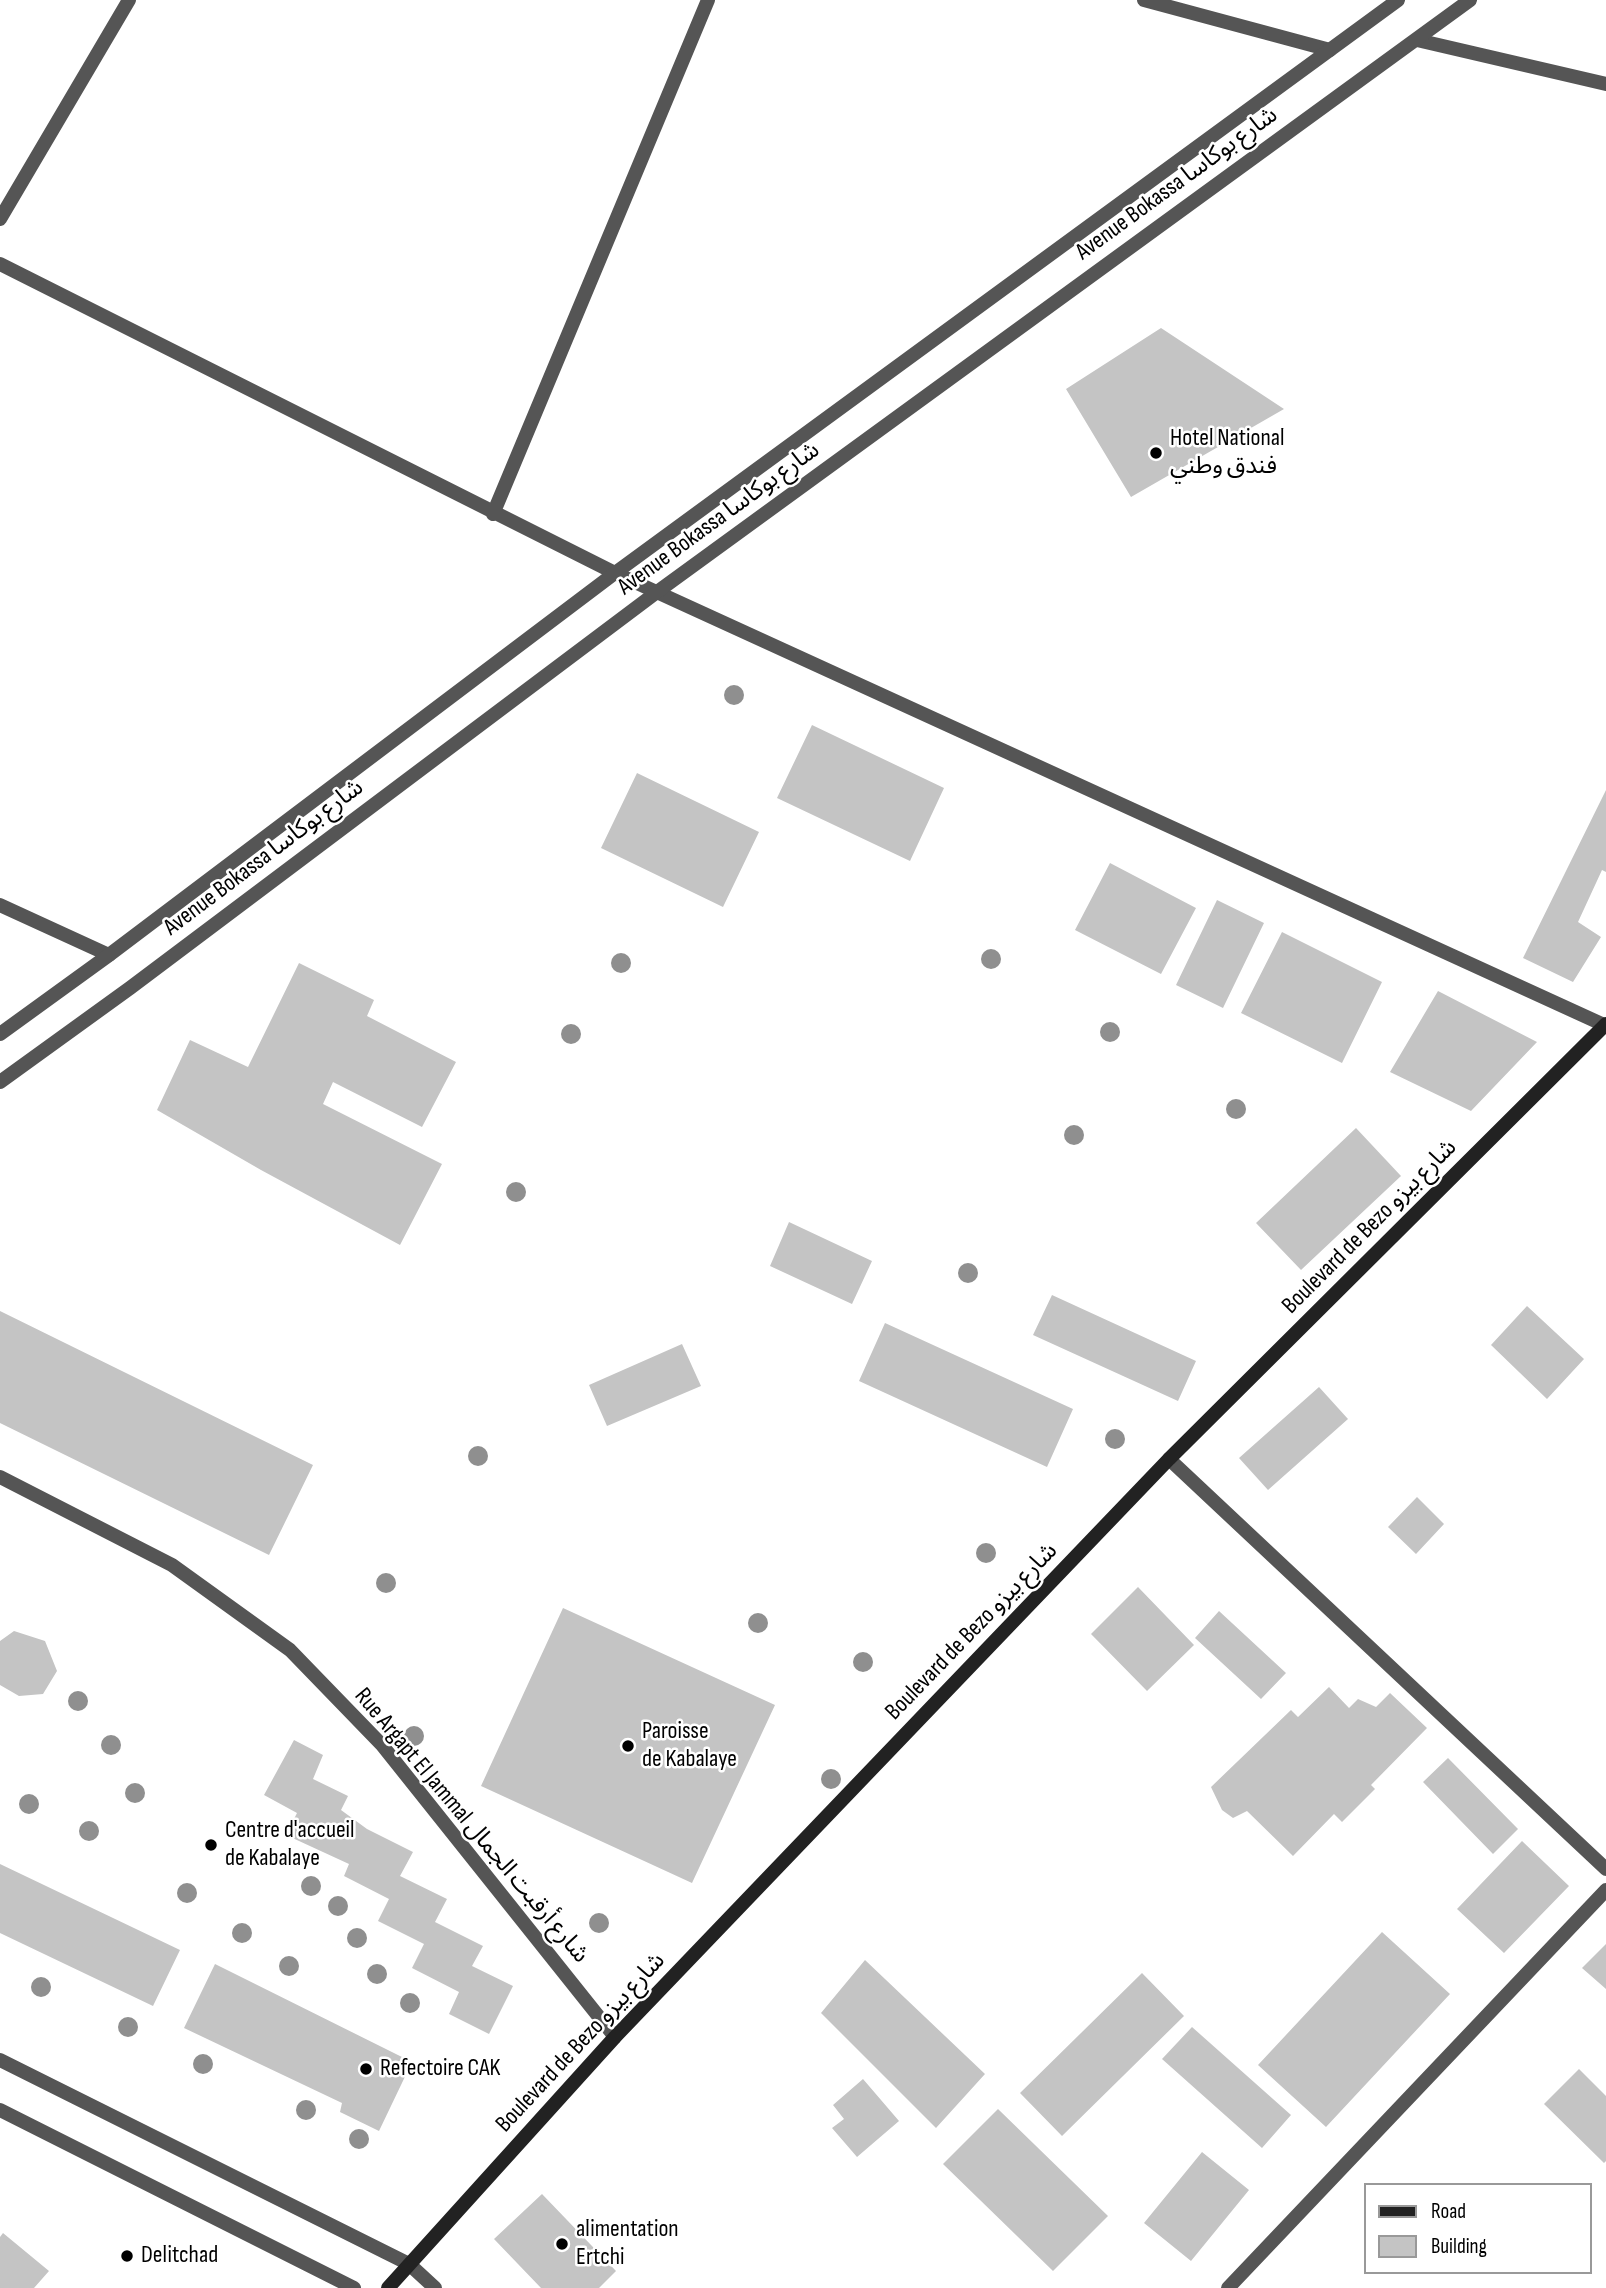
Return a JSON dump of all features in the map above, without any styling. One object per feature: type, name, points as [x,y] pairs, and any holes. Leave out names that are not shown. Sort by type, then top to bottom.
[{"type":"main road","name":"Boulevard de Bezo شارع بيزو","points":[[388,2288],[615,2037],[1169,1459],[1605,1024]]},
{"type":"street","points":[[0,219],[129,0]]},
{"type":"street","points":[[493,514],[708,0]]},
{"type":"street","points":[[1144,0],[1331,50]]},
{"type":"street","name":"Avenue Bokassa شارع بوكاسا","points":[[0,1034],[109,955],[615,573],[1398,0]]},
{"type":"street","name":"Avenue Bokassa شارع بوكاسا","points":[[0,1082],[141,980],[657,592],[1470,0]]},
{"type":"street","points":[[1417,40],[1606,84]]},
{"type":"street","points":[[0,264],[615,573],[1605,1024]]},
{"type":"street","points":[[0,905],[109,955]]},
{"type":"street","points":[[1169,1459],[1606,1869]]},
{"type":"street","name":"Rue Argapt El Jammal شارع أرقبت الجمال","points":[[0,1477],[172,1565],[290,1650],[382,1745],[615,2037]]},
{"type":"street","points":[[1228,2288],[1606,1890]]},
{"type":"street","points":[[0,2060],[409,2264],[435,2288]]},
{"type":"street","points":[[0,2110],[354,2288]]},
{"type":"building","name":"Hotel National فندق وطني","points":[[1161,328],[1284,409],[1131,497],[1066,389]]},
{"type":"building","points":[[812,725],[944,788],[910,861],[777,798]]},
{"type":"building","points":[[637,773],[759,832],[723,907],[601,848]]},
{"type":"building","points":[[1606,790],[1606,872],[1602,870],[1578,922],[1601,937],[1573,982],[1523,958]]},
{"type":"building","points":[[1110,863],[1196,908],[1161,974],[1075,930]]},
{"type":"building","points":[[1217,900],[1264,923],[1223,1008],[1176,985]]},
{"type":"building","points":[[1282,932],[1382,982],[1342,1063],[1241,1013]]},
{"type":"building","points":[[299,963],[374,1000],[367,1016],[456,1062],[422,1127],[333,1082],[323,1104],[442,1164],[400,1245],[157,1110],[190,1040],[248,1067]]},
{"type":"building","points":[[1438,991],[1537,1042],[1471,1111],[1390,1072]]},
{"type":"building","points":[[1356,1128],[1401,1176],[1301,1270],[1256,1223]]},
{"type":"building","points":[[789,1222],[872,1261],[852,1304],[770,1266]]},
{"type":"building","points":[[1052,1295],[1196,1361],[1178,1401],[1033,1335]]},
{"type":"building","points":[[1527,1306],[1584,1359],[1547,1399],[1491,1345]]},
{"type":"building","points":[[0,1311],[313,1465],[269,1555],[0,1423]]},
{"type":"building","points":[[885,1323],[1073,1409],[1047,1467],[859,1381]]},
{"type":"building","points":[[682,1344],[701,1386],[607,1426],[589,1385]]},
{"type":"building","points":[[1319,1387],[1348,1419],[1268,1490],[1239,1458]]},
{"type":"building","points":[[1417,1497],[1444,1524],[1416,1554],[1388,1527]]},
{"type":"building","points":[[1138,1587],[1194,1645],[1147,1691],[1091,1634]]},
{"type":"building","name":"Paroisse de Kabalaye","points":[[563,1608],[775,1705],[692,1883],[481,1786]]},
{"type":"building","points":[[1219,1611],[1286,1673],[1261,1699],[1195,1638]]},
{"type":"building","points":[[14,1631],[45,1641],[57,1671],[43,1694],[19,1696],[0,1685],[0,1641]]},
{"type":"building","points":[[1329,1687],[1349,1708],[1358,1699],[1376,1707],[1390,1693],[1427,1728],[1371,1785],[1375,1789],[1342,1822],[1334,1814],[1293,1856],[1247,1811],[1233,1818],[1222,1810],[1211,1787],[1291,1710],[1298,1717]]},
{"type":"building","points":[[294,1740],[323,1755],[313,1779],[348,1796],[341,1810],[367,1829],[413,1852],[400,1876],[447,1899],[435,1922],[483,1946],[472,1966],[513,1986],[489,2034],[449,2014],[459,1992],[412,1968],[424,1944],[378,1921],[389,1899],[344,1876],[349,1864],[286,1835],[297,1813],[264,1795]]},
{"type":"building","points":[[1448,1758],[1518,1829],[1493,1854],[1423,1782]]},
{"type":"building","points":[[1522,1841],[1569,1886],[1504,1953],[1457,1909]]},
{"type":"building","points":[[0,1864],[180,1950],[153,2006],[0,1933]]},
{"type":"building","points":[[1382,1932],[1450,1994],[1326,2127],[1258,2065]]},
{"type":"building","points":[[1606,1944],[1606,1989],[1582,1968]]},
{"type":"building","points":[[865,1960],[985,2074],[936,2128],[821,2013]]},
{"type":"building","points":[[215,1964],[412,2062],[379,2131],[340,2112],[342,2103],[184,2028]]},
{"type":"building","points":[[1142,1973],[1184,2016],[1062,2136],[1020,2093]]},
{"type":"building","points":[[1192,2027],[1291,2115],[1262,2148],[1162,2059]]},
{"type":"building","points":[[1579,2069],[1606,2096],[1604,2163],[1544,2104]]},
{"type":"building","points":[[863,2079],[899,2121],[857,2157],[832,2128],[844,2119],[833,2105]]},
{"type":"building","points":[[998,2109],[1108,2216],[1053,2271],[943,2164]]},
{"type":"building","points":[[1202,2152],[1249,2190],[1191,2261],[1144,2223]]},
{"type":"building","points":[[542,2194],[616,2271],[599,2288],[541,2288],[494,2239]]},
{"type":"building","points":[[3,2233],[49,2271],[34,2288],[0,2288],[0,2237]]},
{"type":"place","name":"Hotel National فندق وطني","points":[[1156,453]]},
{"type":"place","name":"Paroisse de Kabalaye","points":[[628,1746]]},
{"type":"place","name":"Centre d'accueil de Kabalaye","points":[[211,1845]]},
{"type":"place","name":"Refectoire CAK","points":[[366,2069]]},
{"type":"place","name":"alimentation Ertchi","points":[[562,2244]]},
{"type":"place","name":"Delitchad","points":[[127,2256]]}]
